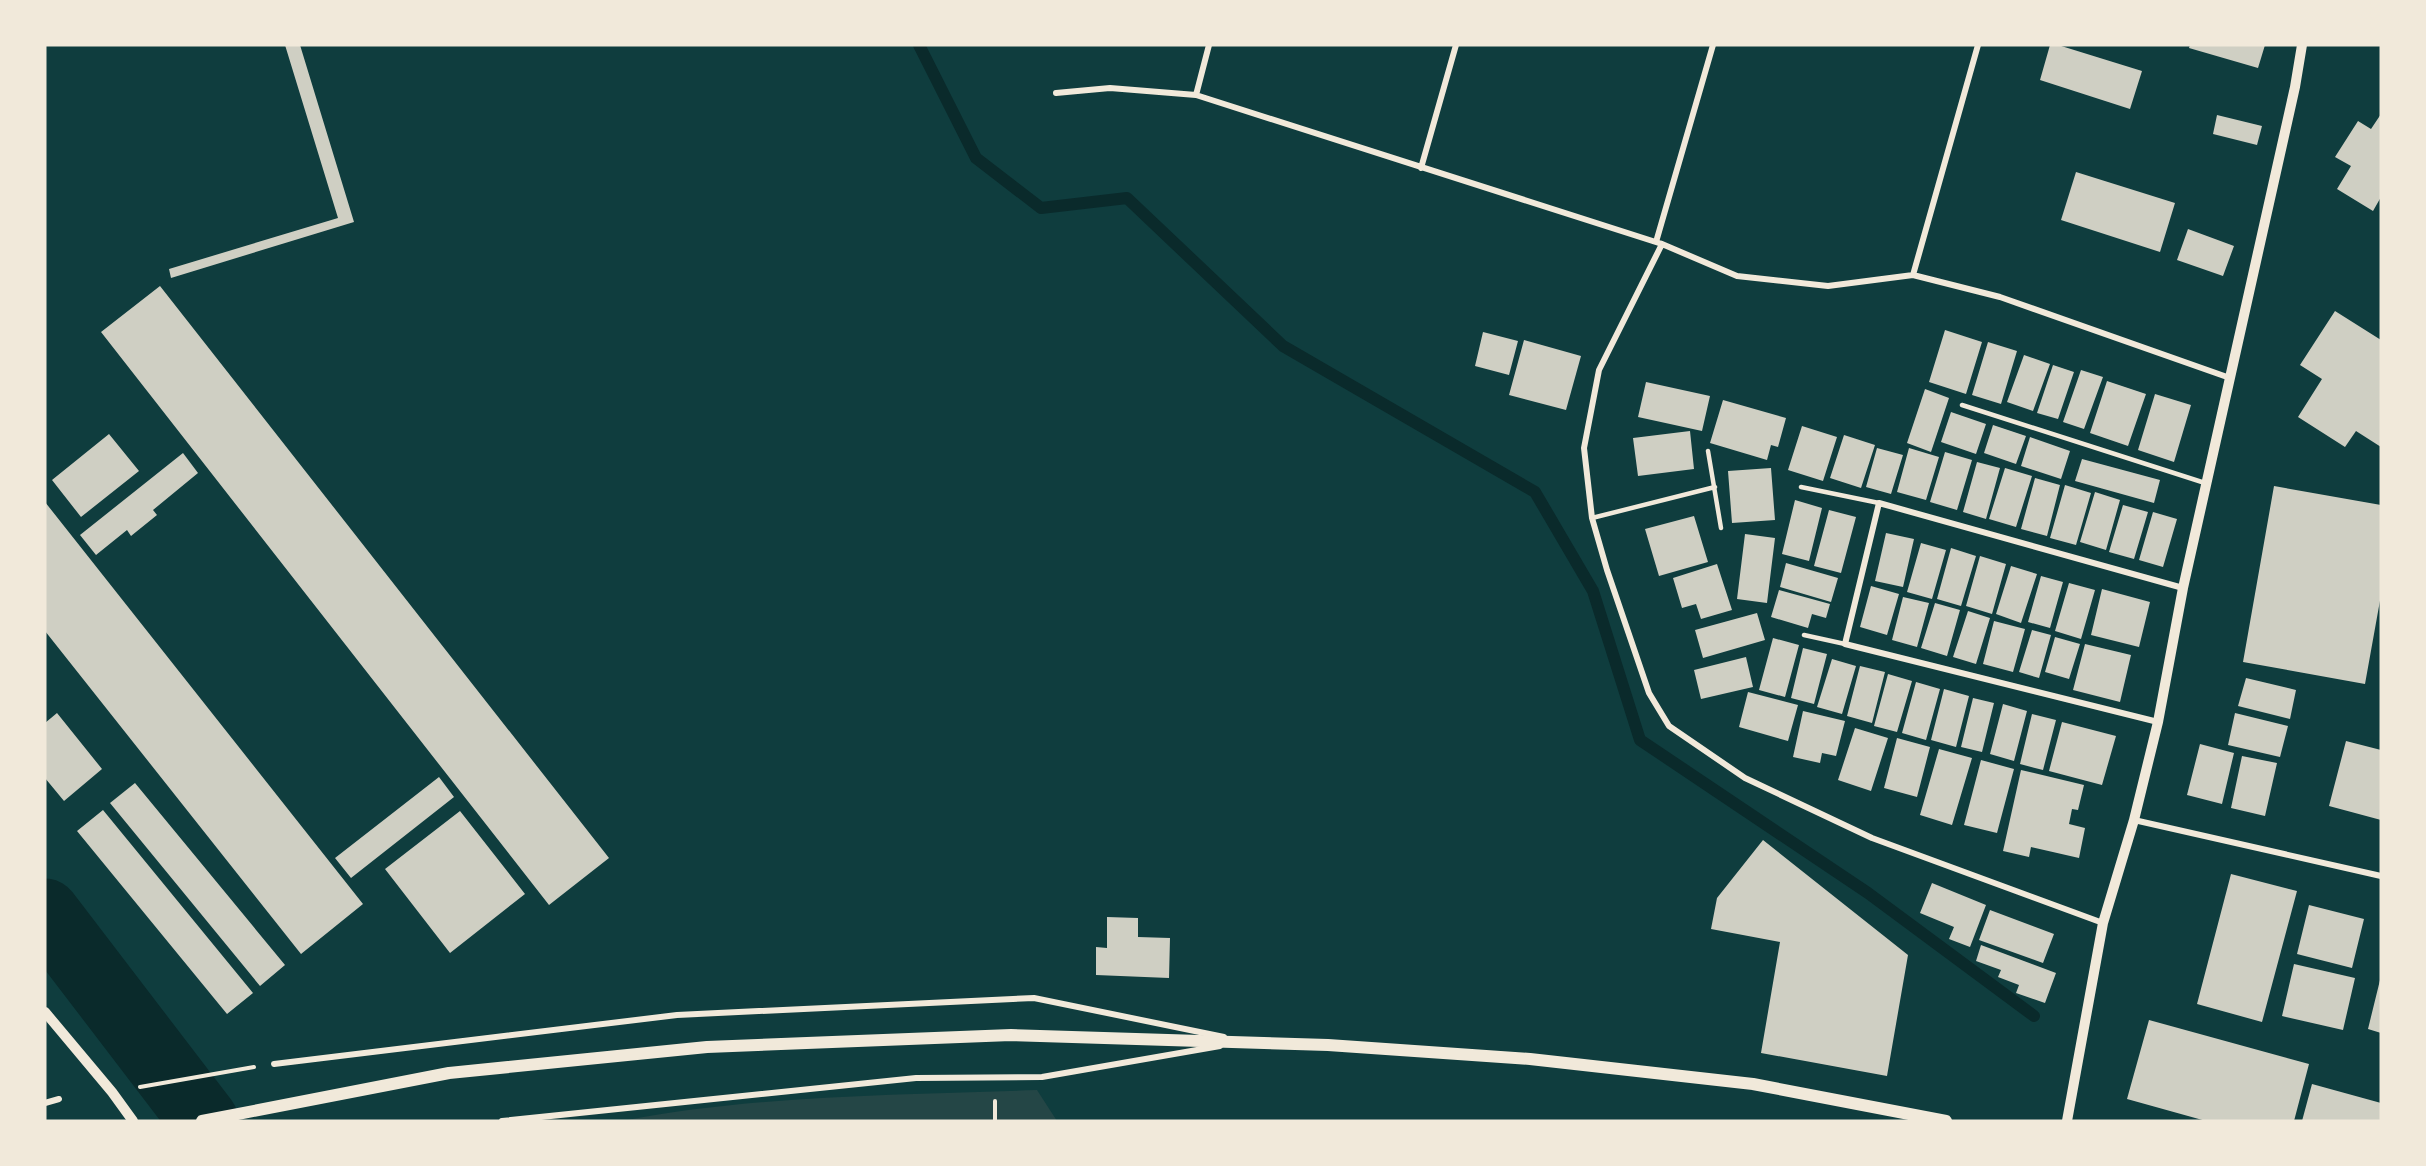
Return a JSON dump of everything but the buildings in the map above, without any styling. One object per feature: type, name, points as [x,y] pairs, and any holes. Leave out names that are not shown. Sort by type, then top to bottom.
[{"type":"main road","points":[[202,1121],[449,1073],[707,1047],[1011,1035],[1248,1042],[1530,1059],[1753,1084],[1946,1121]]},
{"type":"street","points":[[1196,95],[1209,45]]},
{"type":"street","points":[[1421,168],[1456,45]]},
{"type":"street","points":[[1713,45],[1659,243],[1599,370],[1584,448],[1592,518],[1649,693],[1669,726],[1745,778],[1872,838],[2103,923]]},
{"type":"street","points":[[1913,275],[1978,45]]},
{"type":"street","points":[[2067,1121],[2103,923],[2134,820],[2158,722],[2183,588],[2295,87],[2302,45]]},
{"type":"street","points":[[1056,93],[1110,88],[1196,95],[1659,243],[1737,276],[1828,286],[1913,275],[2000,297],[2230,378]]},
{"type":"street","points":[[2158,722],[1845,644],[1879,503],[2183,588]]},
{"type":"street","points":[[2134,820],[2381,876]]},
{"type":"street","points":[[274,1064],[677,1015],[1034,998],[1248,1042]]},
{"type":"street","points":[[45,1012],[112,1092],[132,1121]]},
{"type":"street","points":[[502,1121],[916,1078],[1042,1077],[1248,1042]]},
{"type":"street","points":[[45,1103],[59,1099]]},
{"type":"lane","points":[[1962,405],[2206,484]]},
{"type":"lane","points":[[1708,451],[1721,528]]},
{"type":"lane","points":[[1592,518],[1715,487]]},
{"type":"lane","points":[[1801,488],[1879,503]]},
{"type":"lane","points":[[1804,635],[1845,644]]},
{"type":"path","points":[[112,1092],[274,1064]]},
{"type":"shaded area","points":[[1037,1090],[1057,1121],[622,1121],[672,1112],[776,1101]]},
{"type":"waterway","points":[[919,45],[976,158],[1041,208],[1127,198],[1283,346],[1535,492],[1593,591],[1640,740],[1868,893],[2034,1016]]},
{"type":"waterway","points":[[45,913],[204,1121]]}]
